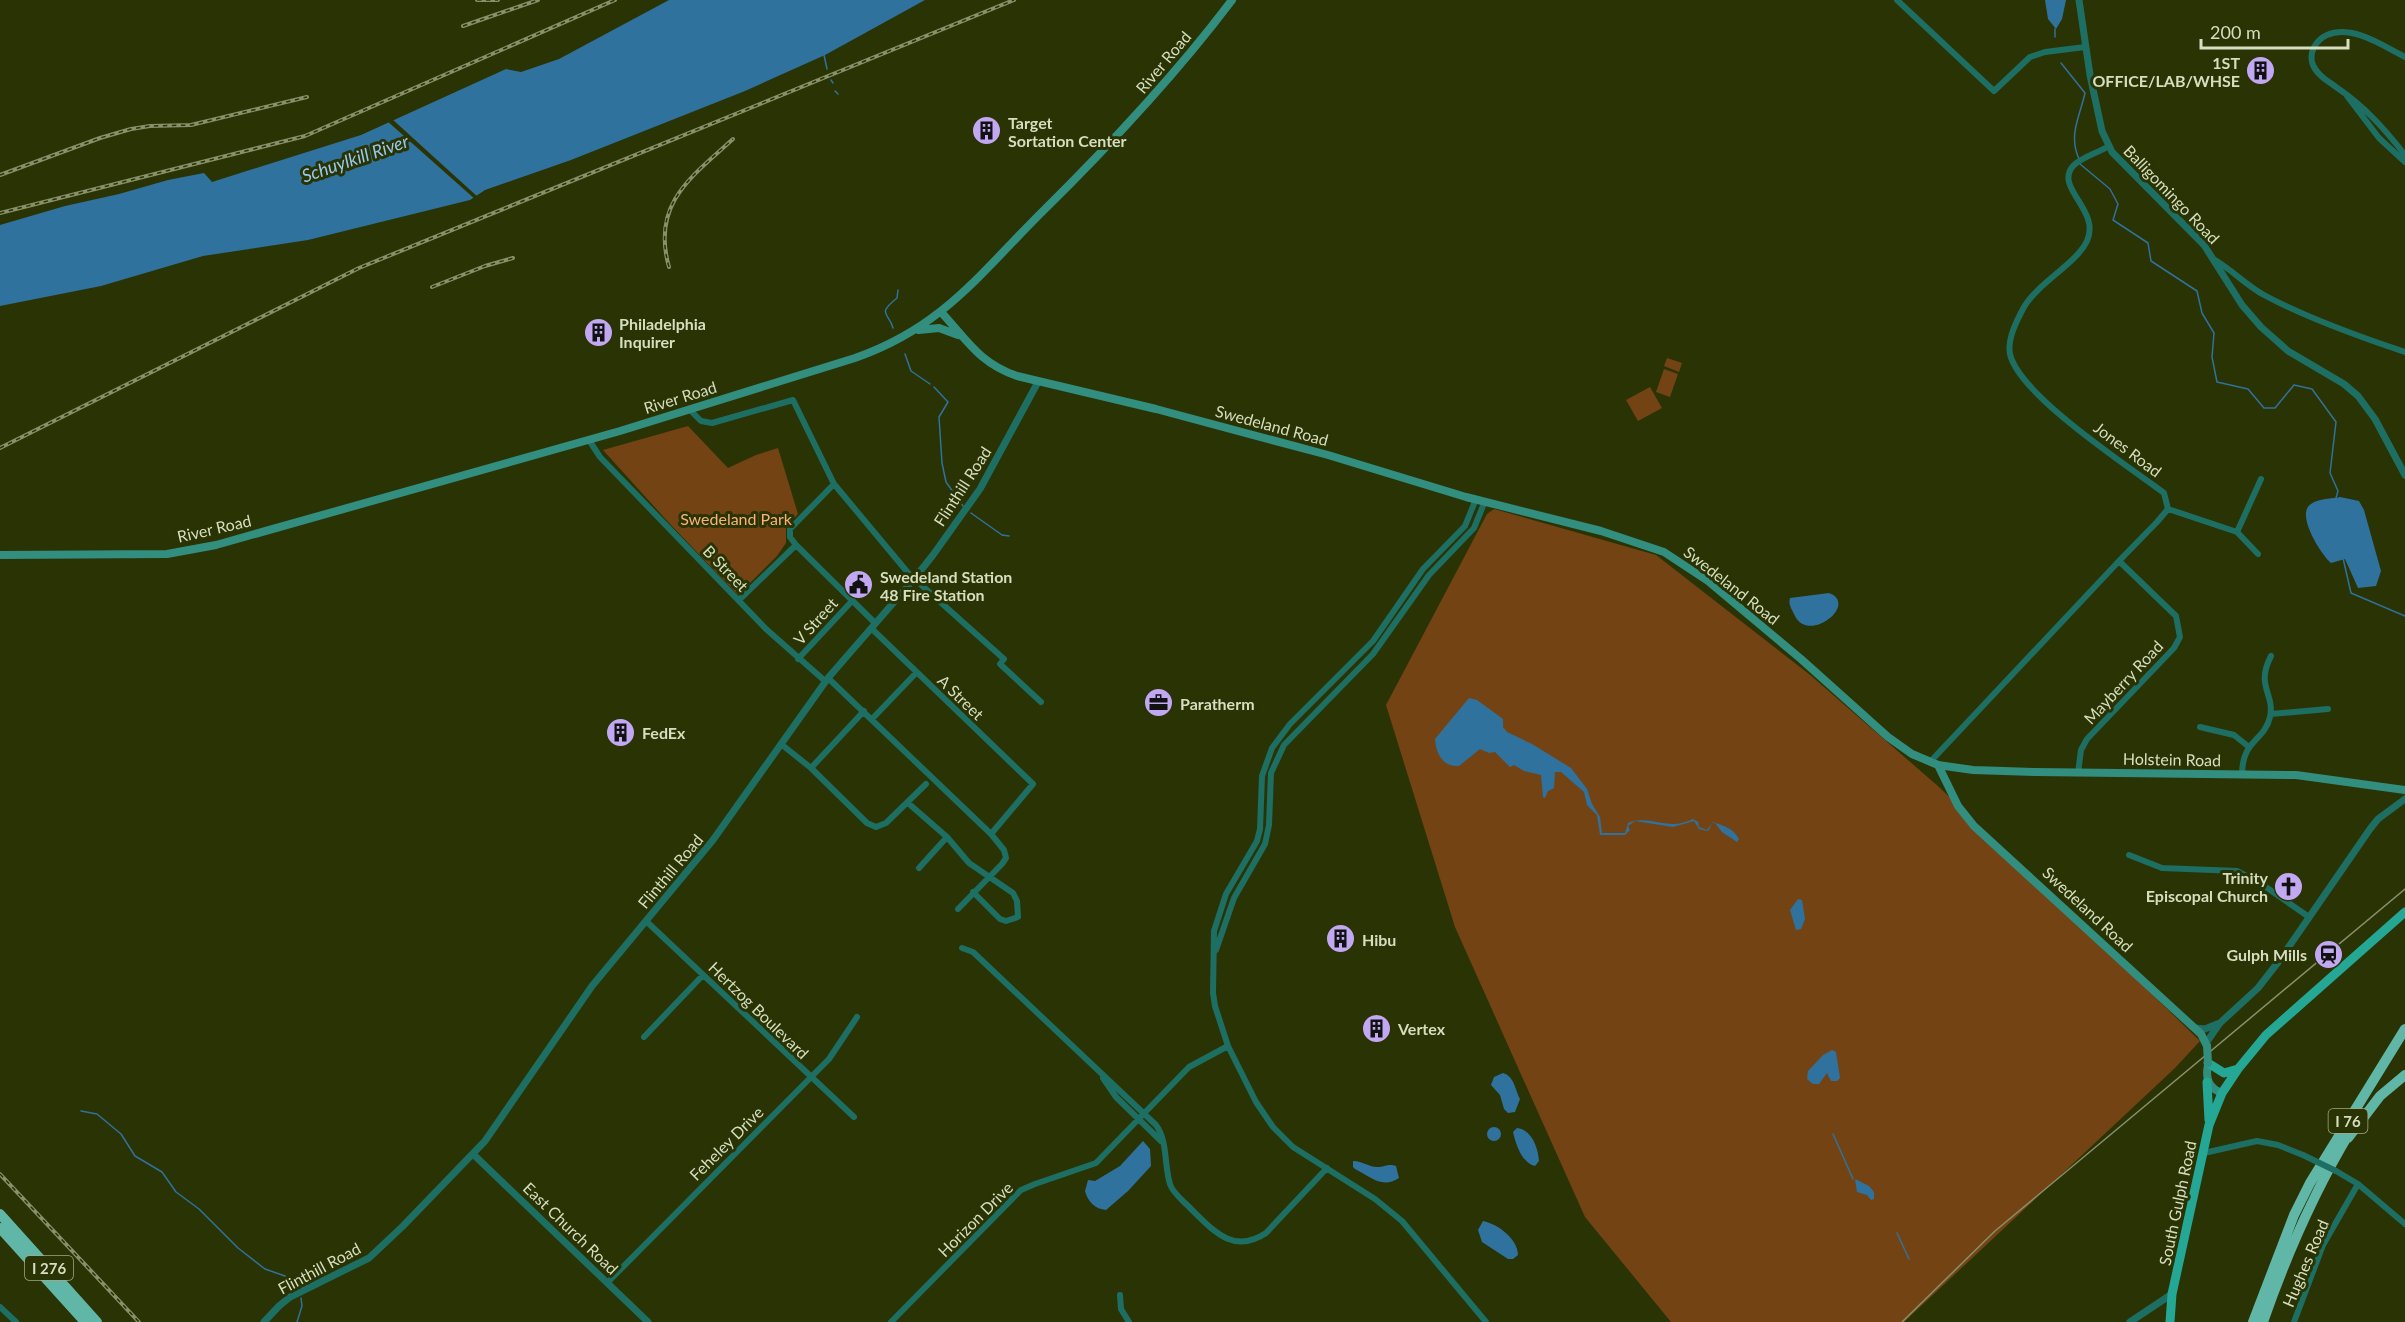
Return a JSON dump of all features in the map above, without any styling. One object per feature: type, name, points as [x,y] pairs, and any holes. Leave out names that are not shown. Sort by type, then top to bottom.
[{"type":"highway","name":"I 76","points":[[2253,1322],[2294,1215],[2310,1184],[2405,1029]]},
{"type":"highway","name":"I 76","points":[[2263,1322],[2274,1289],[2313,1195],[2405,1040]]},
{"type":"highway","points":[[2334,1158],[2380,1096],[2405,1075]]},
{"type":"highway","name":"I 276","points":[[0,1214],[97,1322]]},
{"type":"highway","name":"I 276","points":[[0,1228],[85,1322]]},
{"type":"main road","name":"River Road","points":[[0,555],[176,553],[249,537],[690,410],[865,354],[915,330],[963,294],[1127,127],[1169,80],[1232,0]]},
{"type":"main road","name":"Swedeland Road","points":[[941,312],[960,336],[989,363],[1009,374],[1156,409],[1328,455],[1476,499],[1601,531],[1650,547],[1674,558],[1708,581],[1888,736],[1912,754],[1934,763],[1958,806],[1974,826],[2195,1028],[2207,1045]]},
{"type":"main road","points":[[915,330],[939,328],[960,336]]},
{"type":"main road","name":"Holstein Road","points":[[1934,763],[1973,770],[2300,776],[2405,790]]},
{"type":"main road","name":"South Gulph Road","points":[[2170,1322],[2172,1294],[2209,1125],[2222,1094],[2238,1069],[2266,1035],[2405,912]]},
{"type":"main road","points":[[2207,1045],[2209,1125]]},
{"type":"main road","points":[[2208,1064],[2224,1073],[2238,1069]]},
{"type":"main road","points":[[2208,1064],[2214,1082],[2222,1094]]},
{"type":"main road","points":[[2207,1082],[2214,1090],[2222,1094]]},
{"type":"street","points":[[1897,0],[1994,91],[2030,57],[2045,52],[2085,47]]},
{"type":"street","name":"Balligomingo Road","points":[[2079,0],[2085,47],[2102,131],[2117,158],[2175,213],[2215,260],[2247,312],[2270,337],[2288,351],[2344,384],[2358,396],[2375,419],[2405,475]]},
{"type":"street","points":[[2405,57],[2372,40],[2349,32],[2325,36],[2314,46],[2312,59],[2313,67],[2322,77],[2371,114],[2405,155]]},
{"type":"street","points":[[2343,91],[2379,138],[2405,162]]},
{"type":"street","points":[[2379,138],[2386,131]]},
{"type":"street","name":"Jones Road","points":[[2109,146],[2075,164],[2069,176],[2070,186],[2089,219],[2089,234],[2086,243],[2078,253],[2041,287],[2024,307],[2011,338],[2010,356],[2015,368],[2043,402],[2164,493],[2168,508]]},
{"type":"street","points":[[2215,260],[2226,266],[2248,286],[2281,303],[2405,352]]},
{"type":"street","name":"Flinthill Road","points":[[264,1322],[279,1305],[290,1297],[369,1258],[474,1155],[499,1123],[592,986],[713,840],[826,680],[914,579],[980,489],[1038,382]]},
{"type":"street","points":[[690,410],[700,421],[712,423],[794,400],[834,484],[914,579],[1004,659],[1000,664],[1041,702]]},
{"type":"street","name":"B Street","points":[[589,440],[600,457],[798,659],[872,718],[991,834],[1004,850],[1006,858],[990,876]]},
{"type":"street","points":[[2237,532],[2261,479]]},
{"type":"street","points":[[739,600],[796,545],[790,537],[790,529],[834,484]]},
{"type":"street","points":[[1476,499],[1465,526],[1423,569],[1373,641],[1290,724],[1272,748],[1262,776],[1258,837],[1222,904],[1214,931],[1213,959],[1215,1006],[1228,1046],[1256,1102],[1273,1127],[1293,1146],[1375,1199],[1402,1221],[1486,1322]]},
{"type":"street","points":[[1213,959],[1234,898],[1265,844],[1269,825],[1271,773],[1280,752],[1297,730],[1373,654],[1430,574],[1474,528],[1485,501]]},
{"type":"street","points":[[1934,763],[2168,508],[2237,532],[2258,554]]},
{"type":"street","name":"A Street","points":[[796,545],[852,601],[916,673],[1033,784],[991,834]]},
{"type":"street","name":"Mayberry Road","points":[[2078,773],[2081,750],[2087,739],[2174,648],[2180,637],[2176,616],[2118,561]]},
{"type":"street","name":"V Street","points":[[798,659],[852,601]]},
{"type":"street","points":[[2242,775],[2244,754],[2265,728],[2271,714],[2264,677],[2271,656]]},
{"type":"street","points":[[872,718],[916,673]]},
{"type":"street","points":[[2271,714],[2328,709]]},
{"type":"street","points":[[811,768],[864,711]]},
{"type":"street","points":[[2200,727],[2234,735],[2249,747]]},
{"type":"street","points":[[781,744],[811,768],[867,823],[876,827],[886,823],[926,784]]},
{"type":"street","points":[[2207,1045],[2220,1023],[2258,988],[2280,962],[2378,819],[2405,799]]},
{"type":"street","points":[[908,803],[947,837],[969,863],[1013,893],[1017,901],[1018,916],[1006,921],[1000,919],[973,892]]},
{"type":"street","points":[[919,868],[947,837]]},
{"type":"street","points":[[2128,855],[2162,868],[2237,871],[2260,883],[2309,917]]},
{"type":"street","points":[[958,909],[990,876]]},
{"type":"street","name":"Hertzog Boulevard","points":[[646,921],[854,1117]]},
{"type":"street","points":[[962,948],[973,952],[1158,1127],[1170,1184],[1174,1192],[1216,1233],[1236,1242],[1249,1241],[1266,1233],[1327,1168]]},
{"type":"street","points":[[644,1037],[703,975]]},
{"type":"street","name":"Feheley Drive","points":[[608,1282],[837,1050],[856,1017]]},
{"type":"street","points":[[2195,1028],[2205,1029],[2220,1023]]},
{"type":"street","name":"Horizon Drive","points":[[891,1322],[1021,1190],[1096,1163],[1189,1066],[1228,1046]]},
{"type":"street","points":[[1097,1069],[1112,1091],[1163,1144]]},
{"type":"street","points":[[2204,1153],[2258,1141],[2278,1145],[2336,1170],[2358,1184],[2405,1224]]},
{"type":"street","name":"East Church Road","points":[[474,1155],[648,1322]]},
{"type":"street","name":"Hughes Road","points":[[2294,1322],[2324,1245],[2358,1184]]},
{"type":"street","points":[[2130,1322],[2172,1294]]},
{"type":"street","points":[[1120,1295],[1120,1309],[1129,1322]]},
{"type":"street","points":[[0,1307],[16,1322]]},
{"type":"green space","points":[[1667,358],[1682,363],[1679,372],[1664,366]]},
{"type":"green space","points":[[1664,369],[1678,374],[1670,397],[1656,392]]},
{"type":"green space","points":[[1650,387],[1662,408],[1638,421],[1626,400]]},
{"type":"green space","name":"Swedeland Park","points":[[688,426],[728,468],[778,448],[798,514],[786,527],[786,543],[777,556],[738,595],[603,450]]},
{"type":"green space","points":[[1494,509],[1656,555],[1809,674],[1939,787],[2200,1041],[2175,1068],[1904,1322],[1671,1322],[1585,1217],[1455,927],[1386,705],[1487,514]]},
{"type":"water","name":"Schuylkill River","points":[[669,0],[925,0],[825,55],[745,91],[571,160],[485,190],[470,200],[308,240],[203,256],[101,286],[0,306],[0,225],[168,180],[204,173],[212,182],[361,135],[506,69],[521,72],[559,59]]},
{"type":"water","points":[[2045,0],[2066,0],[2062,19],[2056,29],[2048,19]]},
{"type":"water","points":[[2340,497],[2359,501],[2364,510],[2381,571],[2376,586],[2358,588],[2345,559],[2331,563],[2311,534],[2306,516],[2307,509],[2318,501]]},
{"type":"water","points":[[1829,593],[1837,598],[1838,605],[1835,612],[1820,624],[1810,626],[1802,624],[1795,616],[1790,605],[1790,598]]},
{"type":"water","points":[[1469,698],[1477,700],[1503,719],[1503,727],[1507,732],[1571,768],[1587,789],[1600,817],[1602,833],[1625,833],[1628,823],[1634,821],[1628,826],[1630,830],[1625,835],[1600,835],[1597,815],[1587,805],[1584,792],[1561,772],[1555,772],[1554,788],[1548,791],[1545,798],[1541,775],[1524,771],[1514,765],[1510,767],[1495,752],[1489,753],[1480,749],[1459,766],[1453,766],[1441,758],[1435,739]]},
{"type":"water","points":[[1693,819],[1698,822],[1699,827],[1707,830],[1712,824],[1707,831],[1699,829],[1694,821],[1673,827],[1636,821],[1676,824]]},
{"type":"water","points":[[1713,822],[1731,830],[1739,839],[1737,842],[1722,832],[1715,823]]},
{"type":"water","points":[[1798,899],[1802,900],[1805,919],[1801,929],[1796,930],[1790,910]]},
{"type":"water","points":[[1832,1050],[1836,1052],[1840,1078],[1837,1081],[1831,1081],[1827,1073],[1819,1084],[1813,1084],[1807,1079],[1808,1071],[1823,1055]]},
{"type":"water","points":[[1503,1073],[1512,1080],[1520,1099],[1515,1112],[1508,1113],[1504,1109],[1500,1095],[1491,1085],[1494,1077]]},
{"type":"water","points":[[1491,1127],[1497,1127],[1501,1134],[1497,1141],[1491,1141],[1487,1137],[1487,1131]]},
{"type":"water","points":[[1517,1128],[1527,1132],[1533,1140],[1539,1161],[1535,1166],[1526,1161],[1520,1153],[1513,1132]]},
{"type":"water","points":[[1143,1141],[1150,1149],[1151,1166],[1106,1210],[1090,1202],[1085,1191],[1088,1180],[1095,1181],[1120,1166]]},
{"type":"water","points":[[1353,1161],[1374,1167],[1396,1166],[1399,1178],[1387,1182],[1377,1181],[1355,1169]]},
{"type":"water","points":[[1855,1179],[1869,1186],[1874,1192],[1874,1199],[1871,1200],[1867,1195],[1857,1192]]},
{"type":"water","points":[[1483,1221],[1495,1225],[1506,1233],[1515,1243],[1518,1255],[1513,1259],[1508,1259],[1482,1242],[1478,1230]]},
{"type":"pier","points":[[391,118],[479,198],[476,200],[386,120]]},
{"type":"waterway","points":[[2055,29],[2055,37]]},
{"type":"waterway","points":[[824,55],[827,69]]},
{"type":"waterway","points":[[2061,63],[2085,93],[2075,134],[2079,159]]},
{"type":"waterway","points":[[835,91],[838,94]]},
{"type":"waterway","points":[[2080,164],[2110,189],[2118,204],[2113,220],[2148,243],[2151,261],[2197,291],[2202,313],[2214,333],[2212,357],[2217,382],[2248,389],[2264,408],[2275,408],[2294,385],[2312,389],[2336,422],[2330,473],[2338,491],[2336,498]]},
{"type":"waterway","points":[[893,328],[885,311],[897,298],[898,290]]},
{"type":"waterway","points":[[905,354],[911,371],[930,384]]},
{"type":"waterway","points":[[934,387],[948,402],[939,417],[942,463],[946,482],[963,506]]},
{"type":"waterway","points":[[971,513],[1002,535],[1009,536]]},
{"type":"waterway","points":[[2343,558],[2351,593],[2405,616]]},
{"type":"waterway","points":[[81,1111],[97,1114],[121,1134],[135,1156],[162,1172],[176,1192],[199,1209],[238,1248],[265,1269],[285,1276],[295,1288]]},
{"type":"waterway","points":[[1833,1134],[1853,1179]]},
{"type":"waterway","points":[[1897,1233],[1909,1259]]},
{"type":"waterway","points":[[297,1322],[302,1306],[301,1298]]},
{"type":"tram line","points":[[1902,1322],[1995,1231],[2405,889]]},
{"type":"railway","points":[[477,0],[498,0]]},
{"type":"railway","points":[[463,26],[538,0]]},
{"type":"railway","points":[[0,213],[305,136],[615,0]]},
{"type":"railway","points":[[0,448],[359,268],[1014,0]]},
{"type":"railway","points":[[0,175],[131,129],[191,125],[307,97]]},
{"type":"railway","points":[[669,267],[665,245],[670,209],[678,194],[690,180],[733,139]]},
{"type":"railway","points":[[432,287],[485,266],[513,258]]},
{"type":"railway","points":[[0,1174],[139,1322]]},
{"type":"place","name":"1ST OFFICE/LAB/WHSE","points":[[2261,71]]},
{"type":"place","name":"Target Sortation Center","points":[[987,131]]},
{"type":"place","name":"Philadelphia Inquirer","points":[[598,332]]},
{"type":"place","name":"Swedeland Station 48 Fire Station","points":[[859,585]]},
{"type":"place","name":"Paratherm","points":[[1159,703]]},
{"type":"place","name":"FedEx","points":[[621,732]]},
{"type":"place","name":"Trinity Episcopal Church","points":[[2289,886]]},
{"type":"place","name":"Hibu","points":[[1341,939]]},
{"type":"place","name":"Gulph Mills","points":[[2328,954]]},
{"type":"place","name":"Vertex","points":[[1377,1028]]}]
